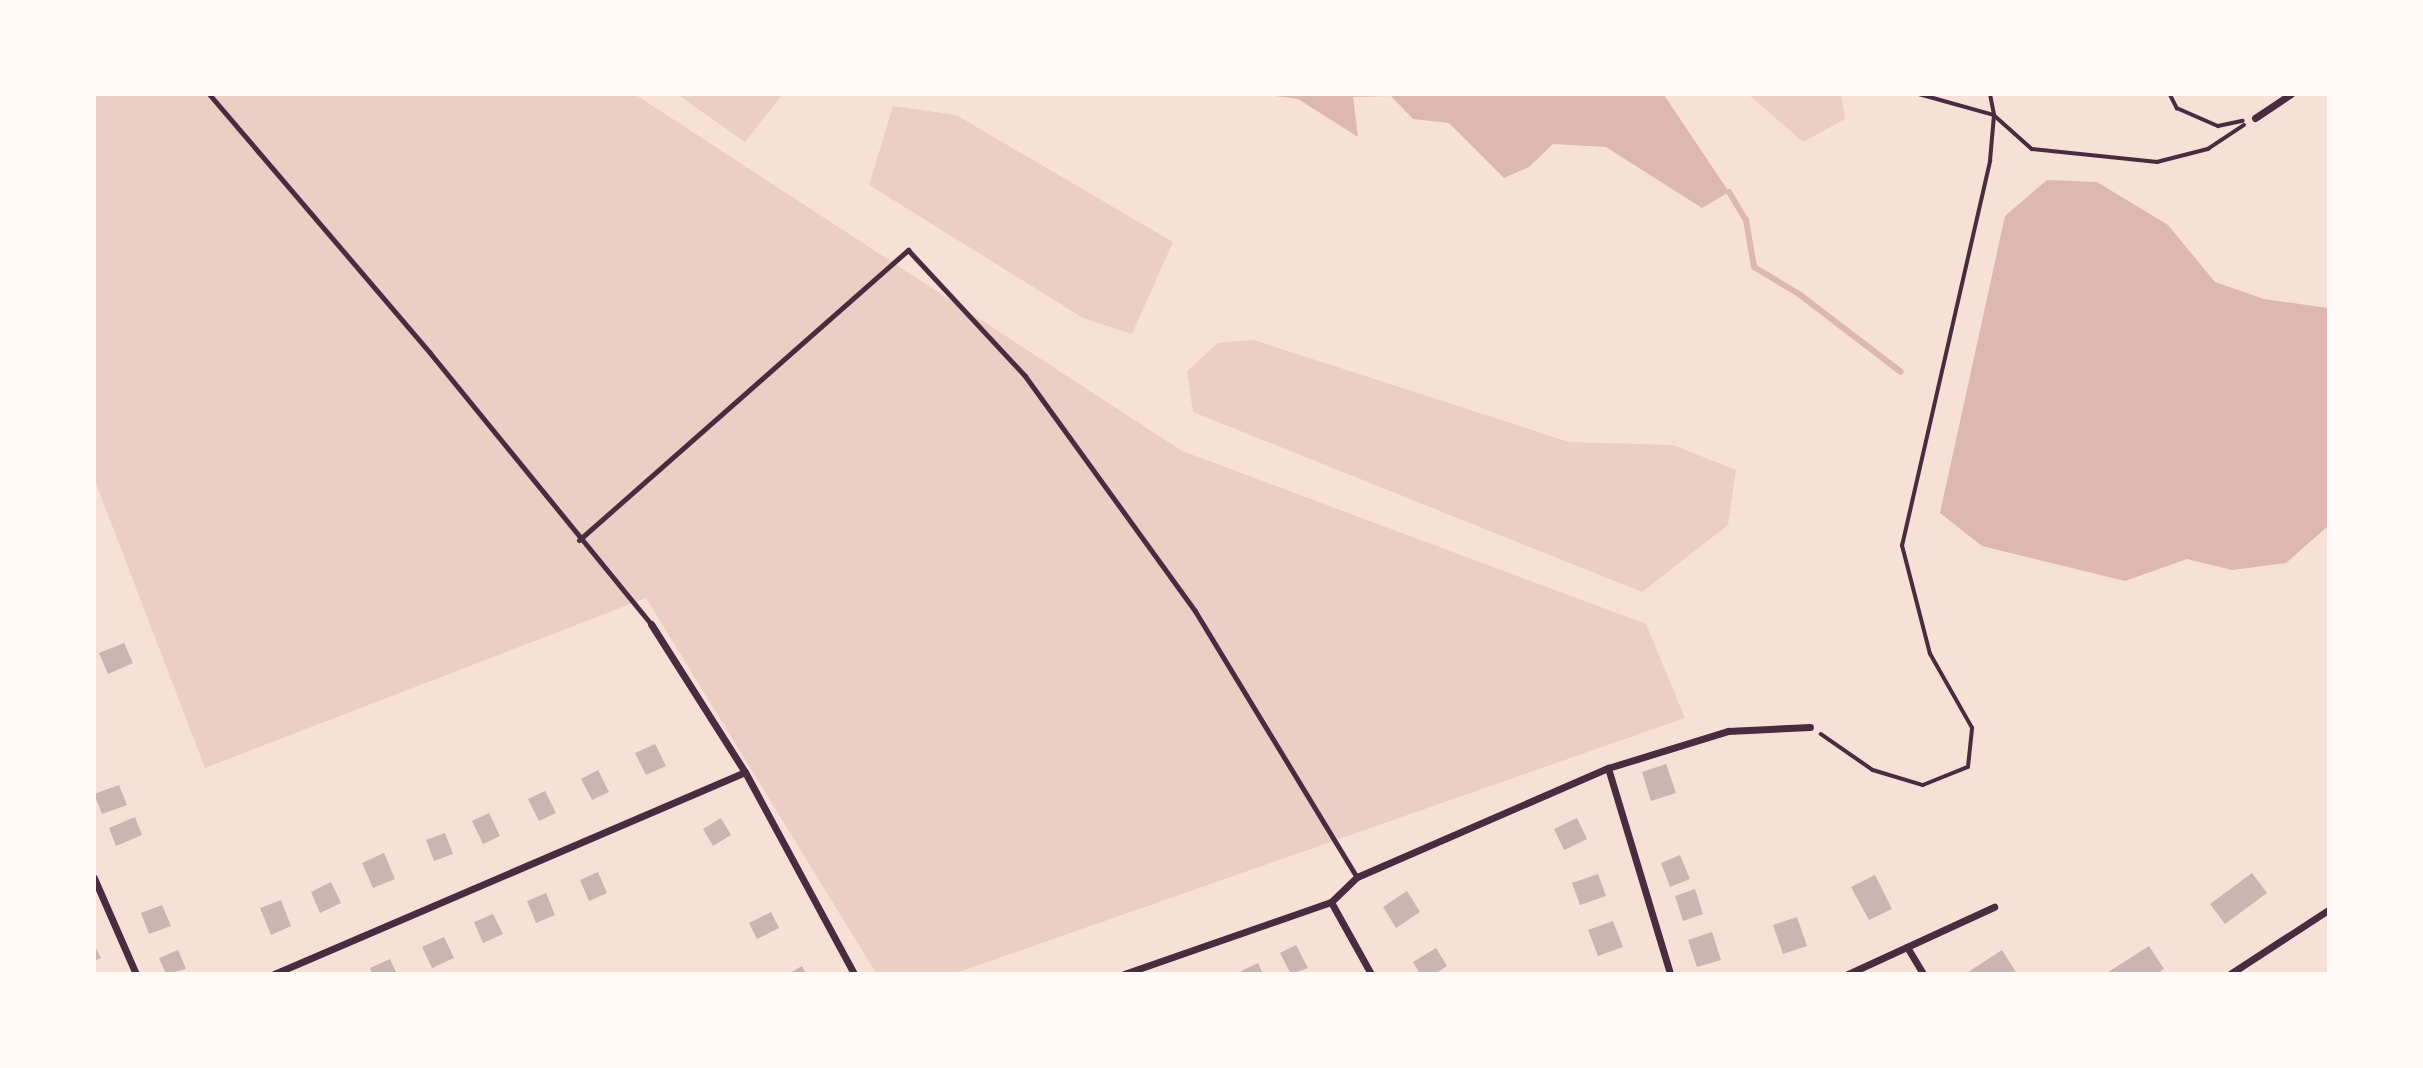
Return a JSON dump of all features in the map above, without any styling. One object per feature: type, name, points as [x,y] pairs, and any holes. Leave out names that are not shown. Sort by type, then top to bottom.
[{"type":"street","points":[[2255,118],[2291,94]]},
{"type":"street","points":[[651,624],[745,772],[854,974]]},
{"type":"street","points":[[1124,974],[1331,902],[1357,877],[1608,768],[1728,731],[1810,727]]},
{"type":"street","points":[[1608,768],[1670,974]]},
{"type":"street","points":[[274,974],[745,772]]},
{"type":"street","points":[[94,878],[136,974]]},
{"type":"street","points":[[1331,902],[1371,974]]},
{"type":"street","points":[[1848,974],[1994,907]]},
{"type":"street","points":[[2230,974],[2329,910]]},
{"type":"street","points":[[1907,947],[1923,974]]},
{"type":"lane","points":[[209,94],[430,353],[579,540],[651,624]]},
{"type":"lane","points":[[579,540],[908,250],[1025,376],[1195,611],[1357,877]]},
{"type":"path","points":[[1919,94],[1994,115],[2032,149],[2157,162],[2208,149],[2255,118]]},
{"type":"path","points":[[1810,727],[1873,770],[1923,785],[1968,767],[1972,728],[1930,654],[1902,546],[1990,161],[1994,115],[1990,94]]},
{"type":"path","points":[[2170,94],[2177,108],[2218,126],[2255,118]]},
{"type":"shaded area","points":[[94,95],[636,95],[1182,451],[1646,624],[1685,718],[953,974],[876,973],[646,598],[205,768],[95,481]]},
{"type":"shaded area","points":[[678,95],[782,95],[745,142]]},
{"type":"shaded area","points":[[1269,95],[1664,95],[1729,192],[1702,208],[1606,147],[1553,144],[1529,167],[1504,178],[1449,123],[1413,119],[1391,96],[1353,97],[1358,137],[1298,99]]},
{"type":"shaded area","points":[[1749,95],[1841,95],[1845,119],[1803,142]]},
{"type":"shaded area","points":[[893,106],[956,115],[1173,242],[1132,334],[1083,318],[869,185]]},
{"type":"shaded area","points":[[2047,180],[2097,182],[2168,225],[2215,282],[2264,299],[2328,308],[2328,526],[2286,563],[2232,570],[2187,559],[2125,581],[1982,546],[1940,513],[2005,216]]},
{"type":"shaded area","points":[[1254,340],[1569,442],[1673,445],[1736,470],[1728,525],[1642,592],[1193,412],[1187,371],[1218,343]]},
{"type":"building","points":[[124,643],[133,663],[108,674],[99,653]]},
{"type":"building","points":[[655,744],[666,766],[646,775],[635,753]]},
{"type":"building","points":[[1666,764],[1676,793],[1651,801],[1642,772]]},
{"type":"building","points":[[598,770],[609,792],[592,800],[581,779]]},
{"type":"building","points":[[119,785],[127,805],[102,814],[94,794]]},
{"type":"building","points":[[545,791],[556,813],[539,821],[528,799]]},
{"type":"building","points":[[489,813],[500,836],[483,844],[472,821]]},
{"type":"building","points":[[135,817],[142,835],[116,846],[109,828]]},
{"type":"building","points":[[721,818],[731,835],[713,846],[703,829]]},
{"type":"building","points":[[1577,818],[1587,839],[1564,850],[1554,829]]},
{"type":"building","points":[[445,833],[453,854],[434,861],[426,840]]},
{"type":"building","points":[[384,853],[395,879],[373,888],[362,863]]},
{"type":"building","points":[[1680,855],[1690,879],[1670,887],[1661,863]]},
{"type":"building","points":[[598,872],[607,893],[589,901],[580,880]]},
{"type":"building","points":[[2252,873],[2267,893],[2225,924],[2210,904]]},
{"type":"building","points":[[1598,874],[1606,896],[1580,905],[1572,883]]},
{"type":"building","points":[[1875,875],[1892,909],[1869,920],[1851,887]]},
{"type":"building","points":[[331,882],[341,903],[320,913],[311,892]]},
{"type":"building","points":[[1695,889],[1703,914],[1683,921],[1675,896]]},
{"type":"building","points":[[1407,891],[1420,912],[1396,928],[1383,907]]},
{"type":"building","points":[[546,893],[555,915],[536,923],[527,901]]},
{"type":"building","points":[[281,900],[291,926],[271,935],[260,908]]},
{"type":"building","points":[[162,905],[171,926],[149,934],[141,913]]},
{"type":"building","points":[[771,912],[779,928],[757,939],[749,923]]},
{"type":"building","points":[[493,914],[503,934],[483,943],[474,922]]},
{"type":"building","points":[[1797,917],[1807,946],[1783,954],[1773,925]]},
{"type":"building","points":[[1613,921],[1623,947],[1598,956],[1588,930]]},
{"type":"building","points":[[1712,932],[1721,960],[1697,967],[1688,940]]},
{"type":"building","points":[[444,937],[454,958],[432,968],[422,947]]},
{"type":"building","points":[[94,945],[101,958],[94,961]]},
{"type":"building","points":[[1296,945],[1308,968],[1291,974],[1280,953]]},
{"type":"building","points":[[2149,946],[2164,969],[2156,974],[2105,974]]},
{"type":"building","points":[[1436,948],[1447,966],[1435,974],[1420,974],[1413,962]]},
{"type":"building","points":[[178,950],[186,969],[166,974],[159,958]]},
{"type":"building","points":[[2002,950],[2017,974],[1965,974]]},
{"type":"building","points":[[390,959],[397,974],[372,974],[370,968]]},
{"type":"building","points":[[1258,963],[1263,974],[1243,974],[1241,971]]},
{"type":"building","points":[[802,966],[806,974],[788,974]]},
{"type":"waterway","points":[[1729,192],[1746,220],[1754,267],[1799,294],[1901,372]]}]
